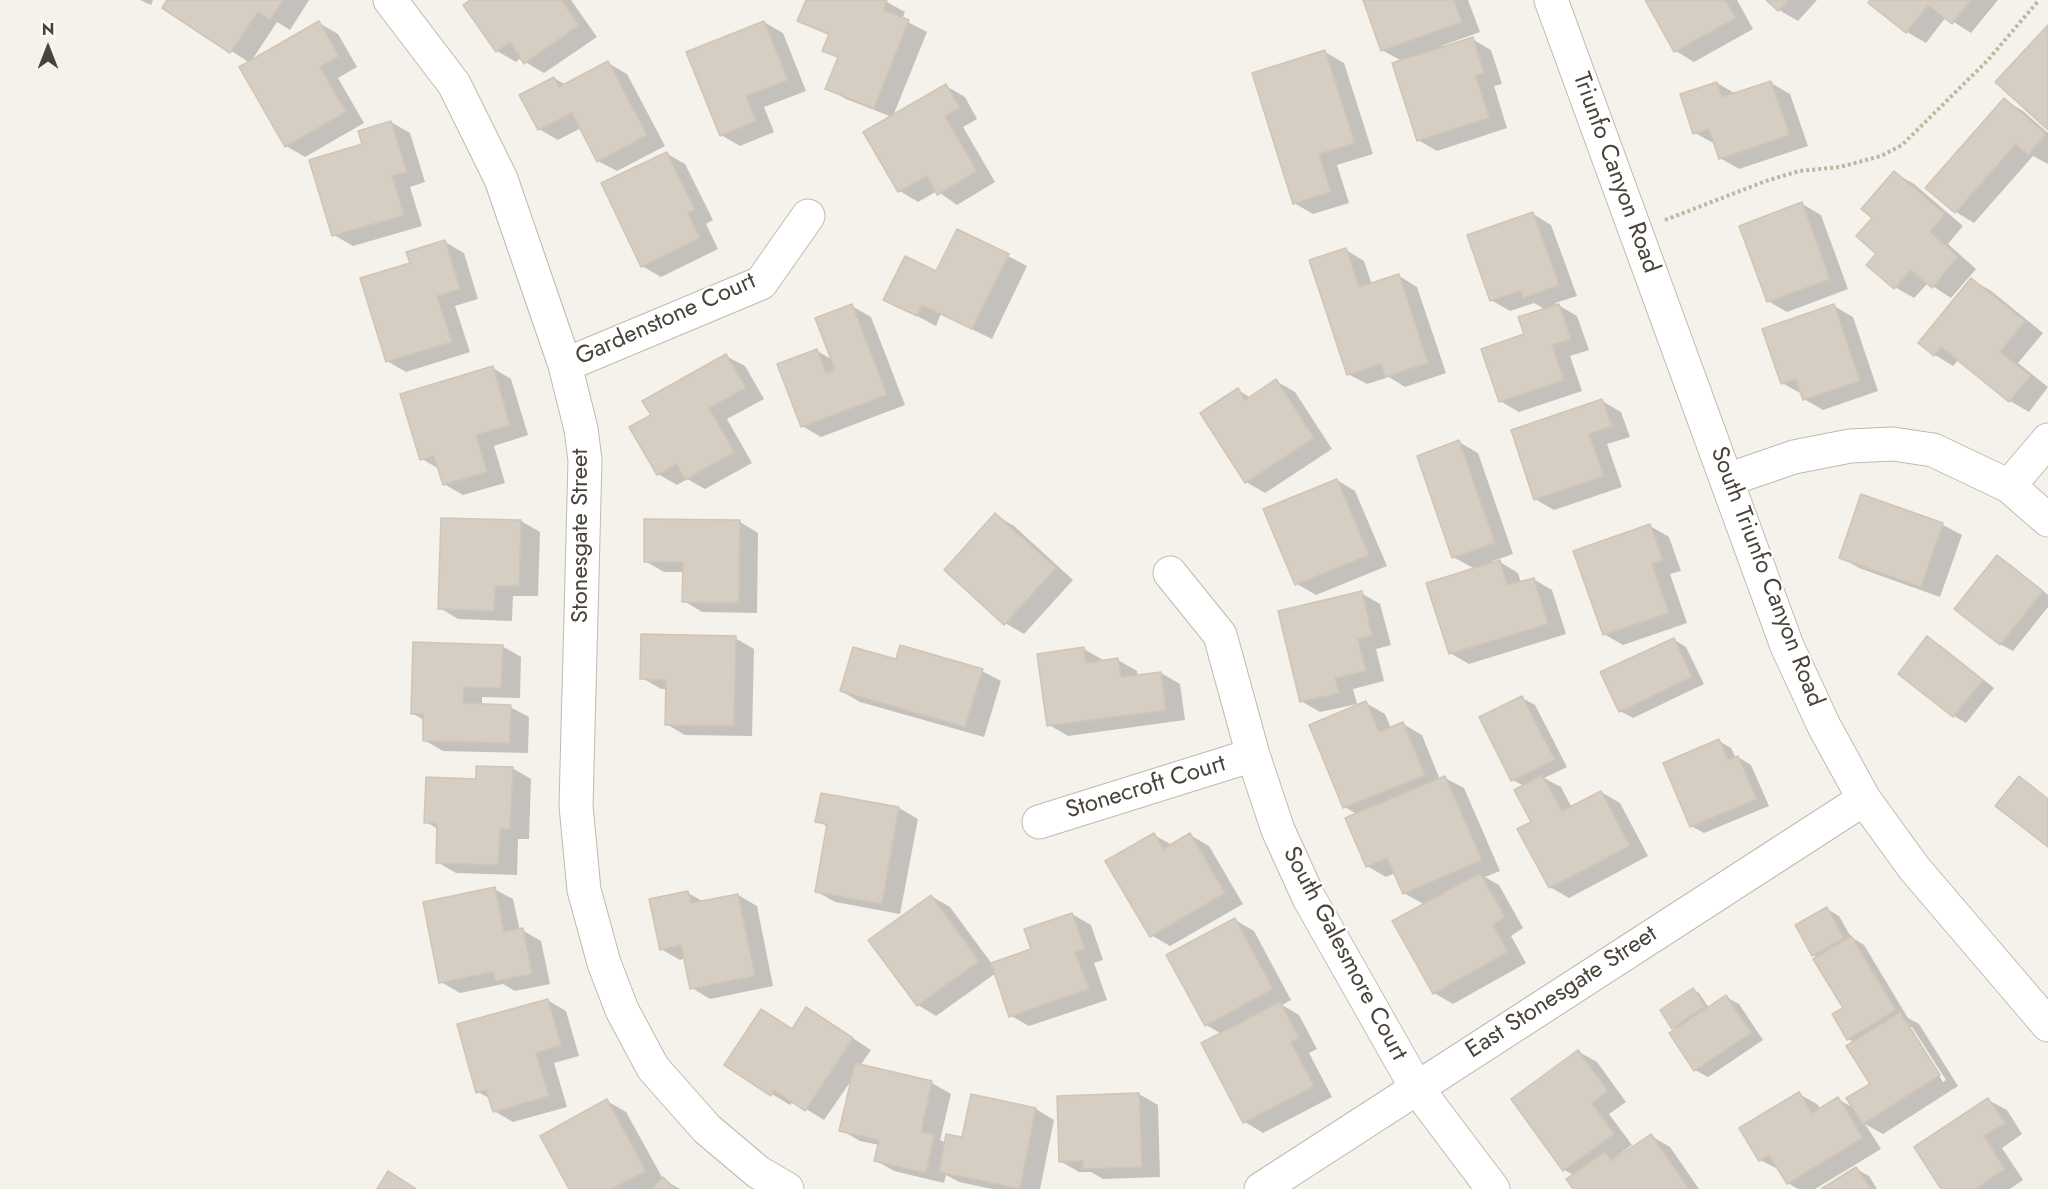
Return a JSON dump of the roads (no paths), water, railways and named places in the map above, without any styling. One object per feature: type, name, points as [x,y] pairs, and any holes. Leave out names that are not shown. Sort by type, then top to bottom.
[{"type":"street","name":"Stonesgate Street","points":[[390,0],[454,84],[501,179],[565,365],[581,429],[585,459],[576,806],[584,890],[607,972],[622,1010],[653,1068],[707,1129],[758,1172],[787,1189]]},
{"type":"street","name":"Triunfo Canyon Road","points":[[1551,0],[1678,346]]},
{"type":"street","name":"Gardenstone Court","points":[[565,365],[761,282],[808,216]]},
{"type":"street","name":"South Triunfo Canyon Road","points":[[1678,346],[1787,646],[1824,726],[1864,799],[1914,868],[2048,1025]]},
{"type":"street","points":[[2009,486],[2048,440]]},
{"type":"street","points":[[1727,480],[1794,457],[1850,446],[1893,444],[1933,450],[2009,486],[2048,520]]},
{"type":"street","name":"South Galesmore Court","points":[[1170,573],[1220,635],[1253,755],[1278,830],[1309,898],[1416,1087],[1493,1189]]},
{"type":"street","name":"Stonecroft Court","points":[[1039,822],[1253,755]]},
{"type":"street","name":"East Stonesgate Street","points":[[1261,1189],[1864,799]]}]
